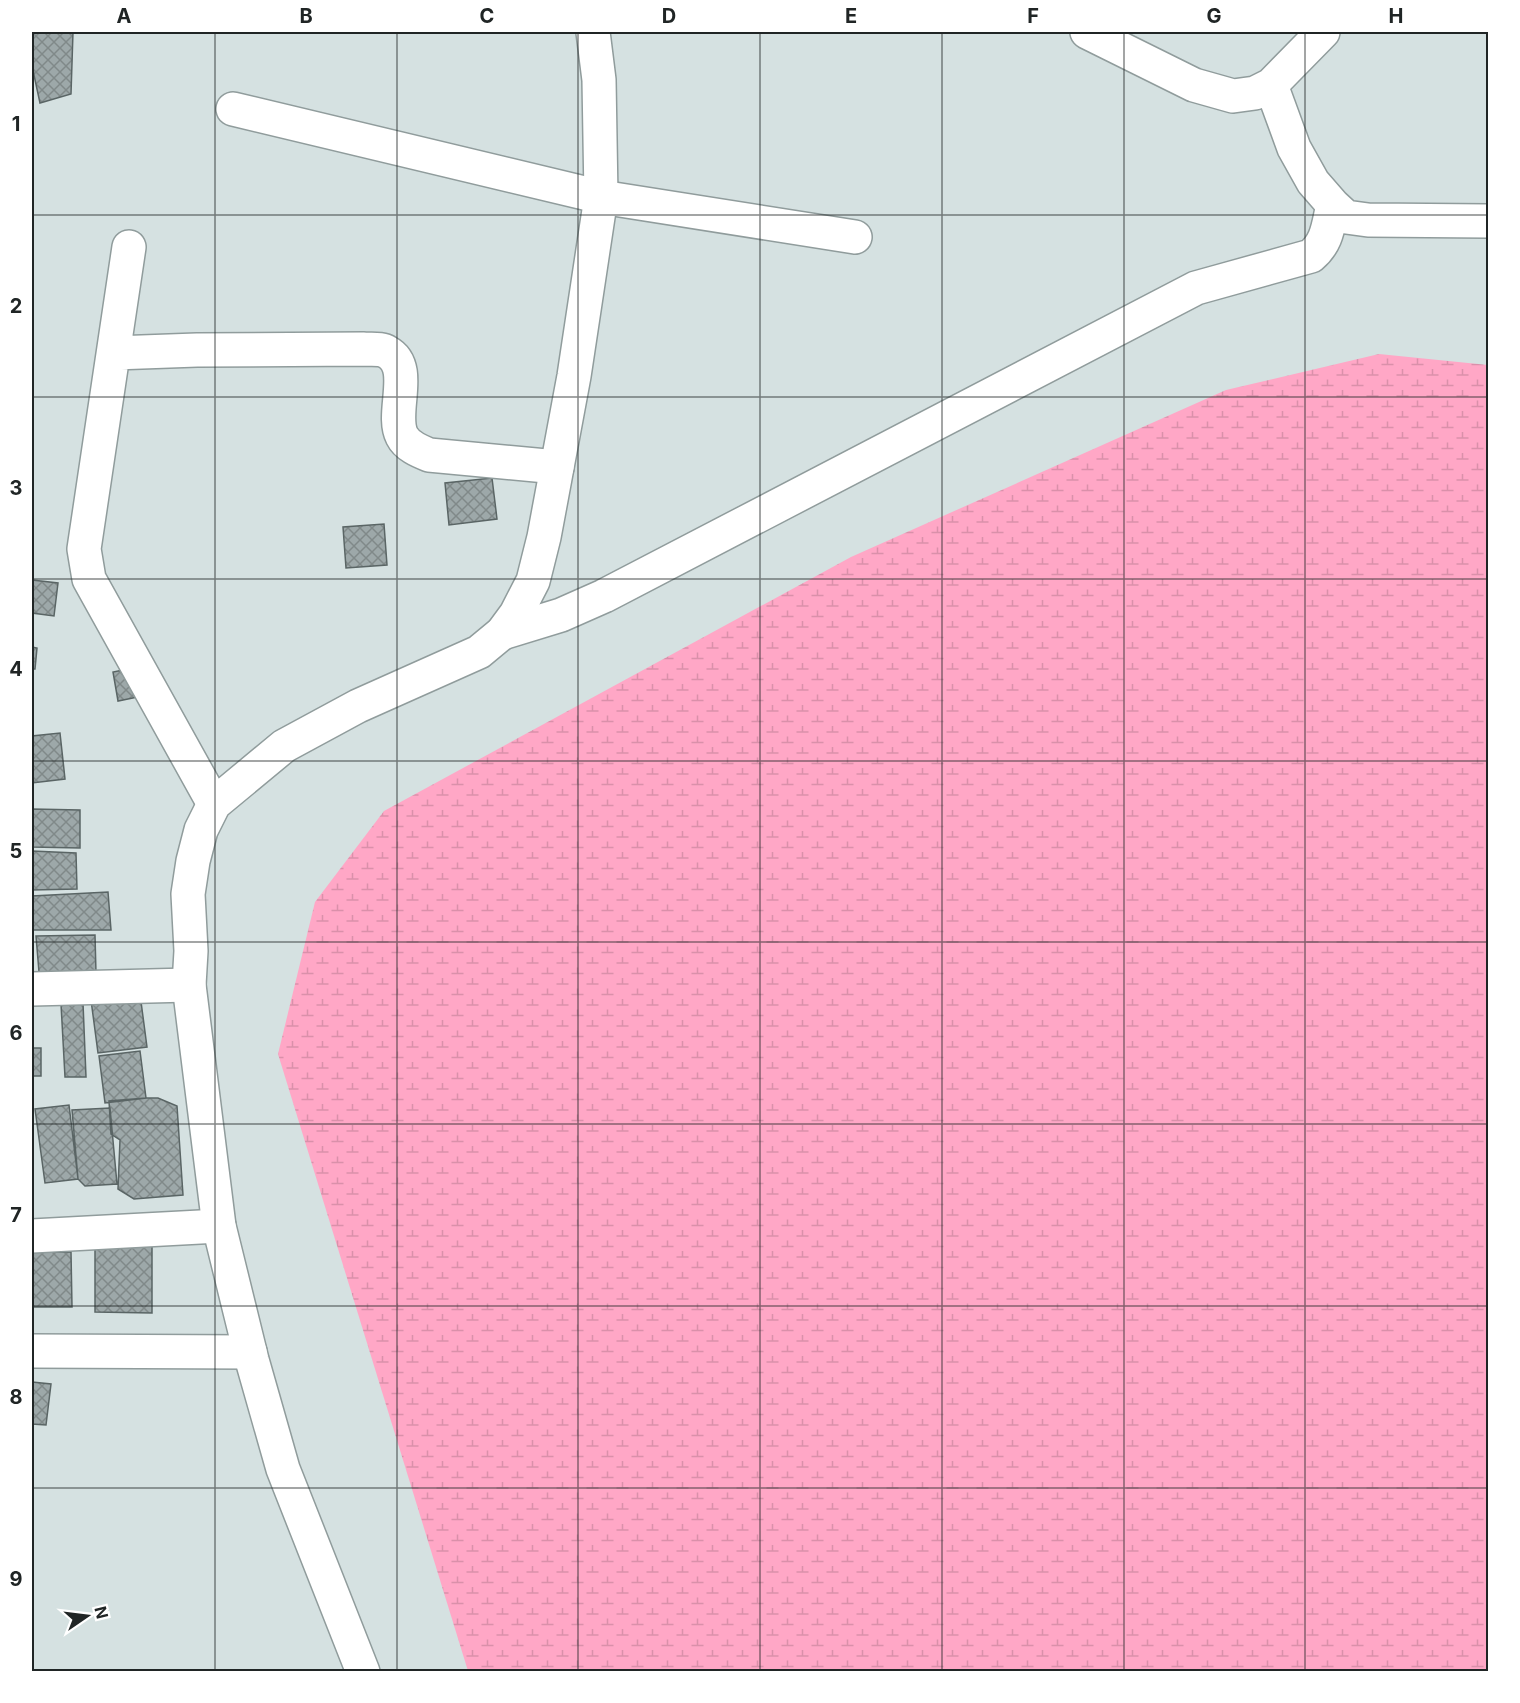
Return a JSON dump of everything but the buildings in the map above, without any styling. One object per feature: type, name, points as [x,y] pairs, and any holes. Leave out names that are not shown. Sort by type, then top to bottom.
[{"type":"street","points":[[363,1671],[283,1469],[250,1353],[219,1226],[189,985],[188,894],[201,830],[214,804],[284,746],[358,706],[479,652],[502,633],[516,614],[533,581],[544,537],[574,376],[601,197],[599,80],[593,32]]},
{"type":"street","points":[[1087,32],[1194,85],[1233,96],[1256,93],[1272,85],[1323,32]]},
{"type":"street","points":[[1272,85],[1294,147],[1313,182],[1346,217],[1368,220],[1488,221]]},
{"type":"street","points":[[233,109],[601,197],[855,237]]},
{"type":"street","points":[[502,633],[561,615],[604,596],[1196,288],[1311,256],[1325,239],[1333,205]]},
{"type":"street","points":[[129,247],[84,549],[89,579],[214,804]]},
{"type":"street","points":[[114,353],[209,350],[386,350],[399,366],[401,385],[399,420],[402,436],[413,448],[429,455],[556,467]]},
{"type":"street","points":[[32,989],[189,985]]},
{"type":"street","points":[[32,1236],[219,1226]]},
{"type":"street","points":[[32,1351],[250,1353]]},
{"type":"green space","points":[[1379,354],[1488,365],[1488,1671],[468,1671],[278,1054],[315,902],[384,811],[851,557],[1226,390]]}]
